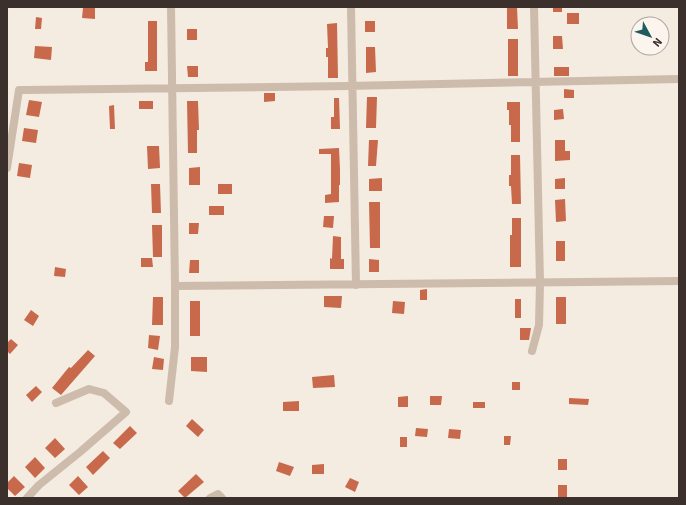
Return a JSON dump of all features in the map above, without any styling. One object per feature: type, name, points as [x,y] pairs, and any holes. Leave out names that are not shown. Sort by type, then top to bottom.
[{"type":"street","points":[[169,401],[175,347],[176,286],[171,7]]},
{"type":"street","points":[[351,7],[356,285]]},
{"type":"street","points":[[532,351],[539,325],[540,283],[534,7]]},
{"type":"street","points":[[7,168],[19,90],[353,86],[679,79]]},
{"type":"street","points":[[176,286],[679,281]]},
{"type":"street","points":[[27,498],[39,485],[126,412],[104,393],[89,389],[56,403]]},
{"type":"street","points":[[210,498],[218,494],[222,498]]},
{"type":"building","points":[[507,7],[517,7],[518,29],[507,29]]},
{"type":"building","points":[[553,7],[562,7],[562,12],[553,12]]},
{"type":"building","points":[[83,8],[95,8],[95,19],[82,18]]},
{"type":"building","points":[[567,13],[579,13],[579,24],[567,24]]},
{"type":"building","points":[[36,17],[42,18],[41,29],[35,29]]},
{"type":"building","points":[[148,21],[157,21],[157,71],[145,71],[145,62],[148,62]]},
{"type":"building","points":[[365,21],[375,21],[375,32],[365,32]]},
{"type":"building","points":[[337,23],[338,78],[328,78],[328,57],[326,57],[326,48],[328,48],[327,24]]},
{"type":"building","points":[[187,29],[197,29],[197,40],[187,40]]},
{"type":"building","points":[[553,36],[562,36],[563,49],[553,49]]},
{"type":"building","points":[[508,39],[518,39],[518,76],[508,76]]},
{"type":"building","points":[[35,46],[52,47],[51,60],[34,58]]},
{"type":"building","points":[[366,47],[375,47],[376,72],[366,73]]},
{"type":"building","points":[[187,66],[198,66],[198,77],[188,77]]},
{"type":"building","points":[[554,67],[569,67],[569,76],[554,76]]},
{"type":"building","points":[[564,89],[574,90],[574,98],[564,98]]},
{"type":"building","points":[[264,93],[275,93],[275,101],[264,102]]},
{"type":"building","points":[[367,97],[377,97],[376,128],[366,128]]},
{"type":"building","points":[[334,98],[339,98],[340,129],[331,129],[331,117],[334,117]]},
{"type":"building","points":[[29,100],[42,102],[39,117],[26,115]]},
{"type":"building","points":[[139,101],[153,101],[153,109],[139,109]]},
{"type":"building","points":[[187,101],[198,101],[199,130],[197,130],[197,153],[188,153]]},
{"type":"building","points":[[507,102],[520,102],[520,142],[511,142],[511,125],[509,125],[509,110],[507,110]]},
{"type":"building","points":[[114,105],[115,129],[110,129],[109,106]]},
{"type":"building","points":[[563,109],[564,119],[554,120],[554,110]]},
{"type":"building","points":[[24,128],[38,130],[36,143],[22,141]]},
{"type":"building","points":[[369,140],[378,140],[376,166],[368,166]]},
{"type":"building","points":[[555,140],[565,140],[565,151],[570,151],[570,160],[555,161]]},
{"type":"building","points":[[147,146],[159,146],[160,168],[148,169]]},
{"type":"building","points":[[339,148],[339,202],[325,203],[325,195],[331,194],[331,154],[319,154],[319,149]]},
{"type":"building","points":[[511,155],[520,155],[521,204],[512,204],[511,186],[509,186],[509,175],[511,175]]},
{"type":"building","points":[[19,163],[32,165],[30,178],[17,176]]},
{"type":"building","points":[[200,167],[200,185],[189,185],[189,168]]},
{"type":"building","points":[[382,178],[382,191],[369,191],[369,179]]},
{"type":"building","points":[[565,178],[565,189],[555,189],[555,179]]},
{"type":"building","points":[[151,184],[160,184],[161,213],[152,213]]},
{"type":"building","points":[[218,184],[232,184],[232,194],[218,194]]},
{"type":"building","points":[[565,199],[566,221],[556,222],[555,200]]},
{"type":"building","points":[[369,202],[380,202],[380,248],[370,248]]},
{"type":"building","points":[[209,206],[224,206],[224,215],[209,215]]},
{"type":"building","points":[[324,216],[334,216],[333,228],[323,227]]},
{"type":"building","points":[[512,218],[521,218],[521,267],[510,267],[510,235],[512,235]]},
{"type":"building","points":[[189,223],[199,223],[198,234],[189,234]]},
{"type":"building","points":[[152,225],[162,225],[162,257],[153,257]]},
{"type":"building","points":[[333,236],[341,237],[341,259],[344,259],[344,269],[330,269]]},
{"type":"building","points":[[556,241],[565,241],[565,261],[556,261]]},
{"type":"building","points":[[141,258],[152,258],[153,267],[141,267]]},
{"type":"building","points":[[369,259],[379,260],[379,272],[369,272]]},
{"type":"building","points":[[190,260],[199,260],[199,273],[189,273]]},
{"type":"building","points":[[55,267],[66,269],[65,277],[54,276]]},
{"type":"building","points":[[427,289],[427,300],[420,300],[420,290]]},
{"type":"building","points":[[324,296],[342,296],[341,308],[324,307]]},
{"type":"building","points":[[153,297],[163,297],[163,325],[152,325]]},
{"type":"building","points":[[556,297],[566,297],[566,324],[556,324]]},
{"type":"building","points":[[515,299],[521,299],[521,318],[515,318]]},
{"type":"building","points":[[190,301],[200,301],[200,336],[190,336]]},
{"type":"building","points":[[393,301],[405,302],[404,314],[392,313]]},
{"type":"building","points":[[31,310],[39,316],[33,326],[24,320]]},
{"type":"building","points":[[520,328],[531,328],[529,340],[520,340]]},
{"type":"building","points":[[149,335],[160,336],[158,350],[148,348]]},
{"type":"building","points":[[11,339],[18,345],[10,354],[7,351],[7,343]]},
{"type":"building","points":[[88,350],[95,356],[61,395],[52,388],[69,367],[71,368]]},
{"type":"building","points":[[154,357],[164,359],[163,370],[152,369]]},
{"type":"building","points":[[191,357],[207,357],[207,372],[191,371]]},
{"type":"building","points":[[334,375],[335,387],[313,388],[312,377]]},
{"type":"building","points":[[512,382],[520,382],[520,390],[512,390]]},
{"type":"building","points":[[36,386],[42,392],[32,402],[26,395]]},
{"type":"building","points":[[408,396],[408,407],[398,407],[398,397]]},
{"type":"building","points":[[430,396],[442,396],[441,405],[430,405]]},
{"type":"building","points":[[569,398],[589,399],[588,405],[569,404]]},
{"type":"building","points":[[299,401],[299,411],[283,411],[283,402]]},
{"type":"building","points":[[473,402],[485,402],[485,408],[473,408]]},
{"type":"building","points":[[192,419],[204,430],[198,437],[186,426]]},
{"type":"building","points":[[130,426],[137,433],[120,449],[113,443]]},
{"type":"building","points":[[416,428],[428,429],[427,437],[415,436]]},
{"type":"building","points":[[449,429],[461,430],[460,439],[448,438]]},
{"type":"building","points":[[504,436],[511,436],[510,445],[504,445]]},
{"type":"building","points":[[400,437],[407,437],[407,447],[400,447]]},
{"type":"building","points":[[55,438],[65,449],[55,458],[45,448]]},
{"type":"building","points":[[103,451],[110,458],[93,475],[86,467]]},
{"type":"building","points":[[35,457],[45,468],[35,478],[25,467]]},
{"type":"building","points":[[558,459],[567,459],[567,470],[558,470]]},
{"type":"building","points":[[279,462],[294,467],[290,476],[276,471]]},
{"type":"building","points":[[324,464],[324,474],[312,474],[312,465]]},
{"type":"building","points":[[196,474],[204,482],[185,498],[178,491]]},
{"type":"building","points":[[14,476],[25,487],[15,496],[7,488],[7,483]]},
{"type":"building","points":[[78,476],[88,487],[79,495],[69,485]]},
{"type":"building","points":[[350,478],[359,482],[355,492],[345,487]]},
{"type":"building","points":[[558,485],[567,485],[567,497],[558,497]]}]
